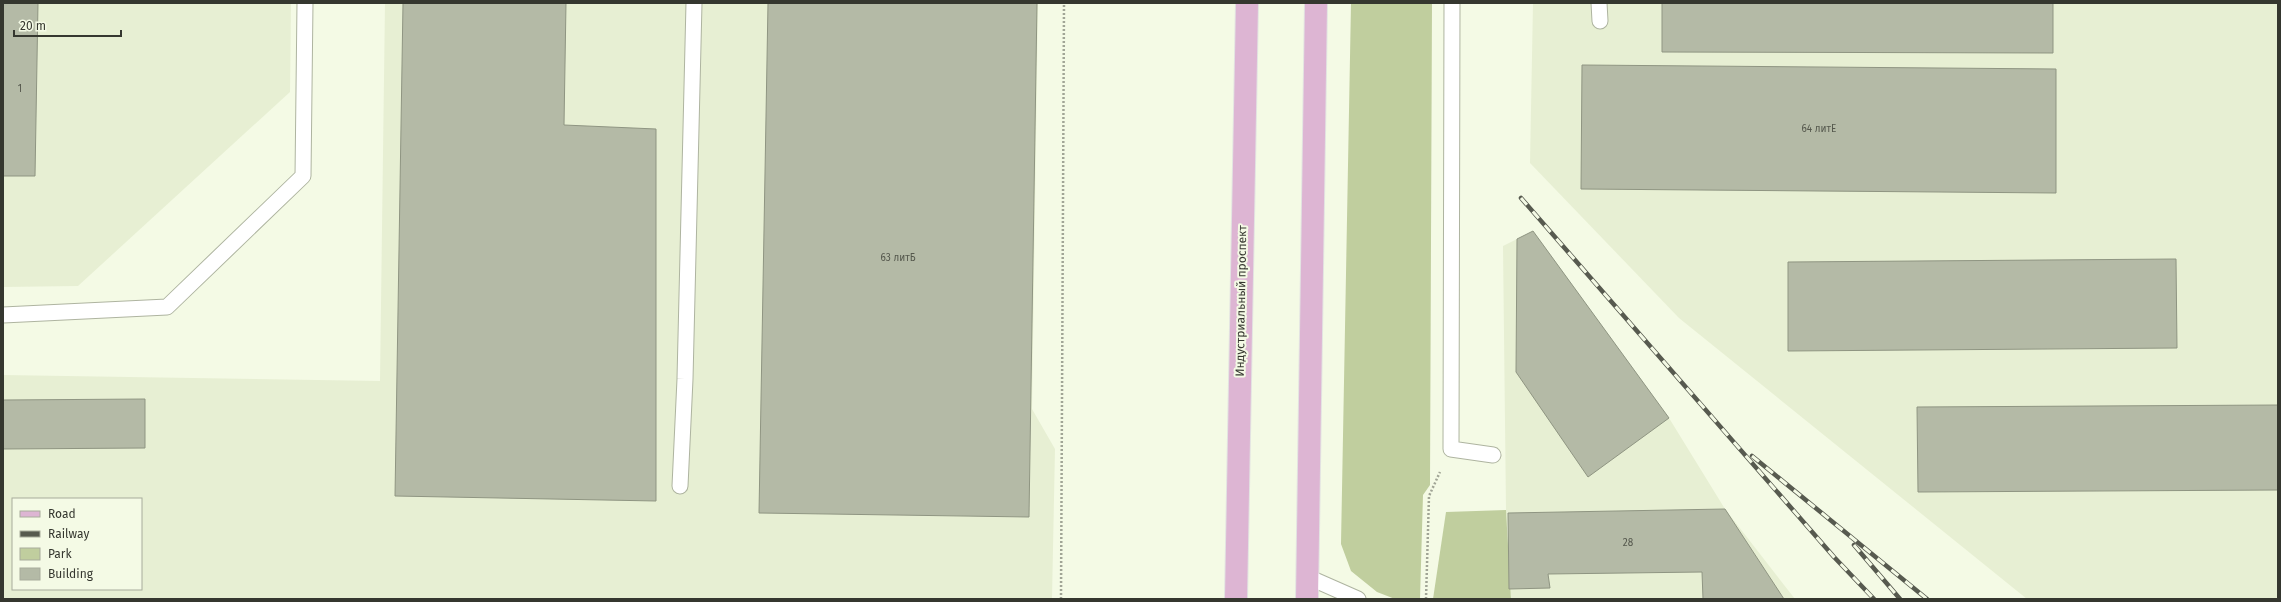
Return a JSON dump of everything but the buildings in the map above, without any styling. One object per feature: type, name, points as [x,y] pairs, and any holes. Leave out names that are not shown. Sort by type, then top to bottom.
[{"type":"main road","name":"Индустриальный проспект","points":[[1236,599],[1247,3]]},
{"type":"main road","points":[[1307,599],[1316,3]]},
{"type":"lane","points":[[3,315],[167,308],[303,176],[305,3]]},
{"type":"lane","points":[[680,486],[685,379],[694,3]]},
{"type":"lane","points":[[1452,3],[1451,449],[1493,455]]},
{"type":"lane","points":[[1599,3],[1600,21]]},
{"type":"lane","points":[[1308,577],[1358,599]]},
{"type":"path","points":[[1061,599],[1064,3]]},
{"type":"path","points":[[1426,599],[1429,496],[1451,449]]},
{"type":"shaded area","points":[[3,3],[291,3],[290,92],[78,286],[3,287]]},
{"type":"shaded area","points":[[385,3],[1038,3],[1032,409],[1055,449],[1052,599],[3,599],[3,375],[380,381]]},
{"type":"shaded area","points":[[1533,3],[2278,3],[2278,599],[2027,599],[1679,318],[1530,163]]},
{"type":"shaded area","points":[[1533,231],[1669,418],[1725,509],[1795,599],[1511,599],[1506,510],[1503,246]]},
{"type":"green space","points":[[1351,3],[1432,3],[1430,485],[1423,495],[1420,599],[1395,599],[1377,592],[1351,571],[1341,544]]},
{"type":"green space","points":[[1506,510],[1511,599],[1433,599],[1446,512]]},
{"type":"railway","points":[[1521,198],[1834,557],[1874,599]]},
{"type":"railway","points":[[1752,456],[1927,599]]},
{"type":"railway","points":[[1854,545],[1900,599]]}]
